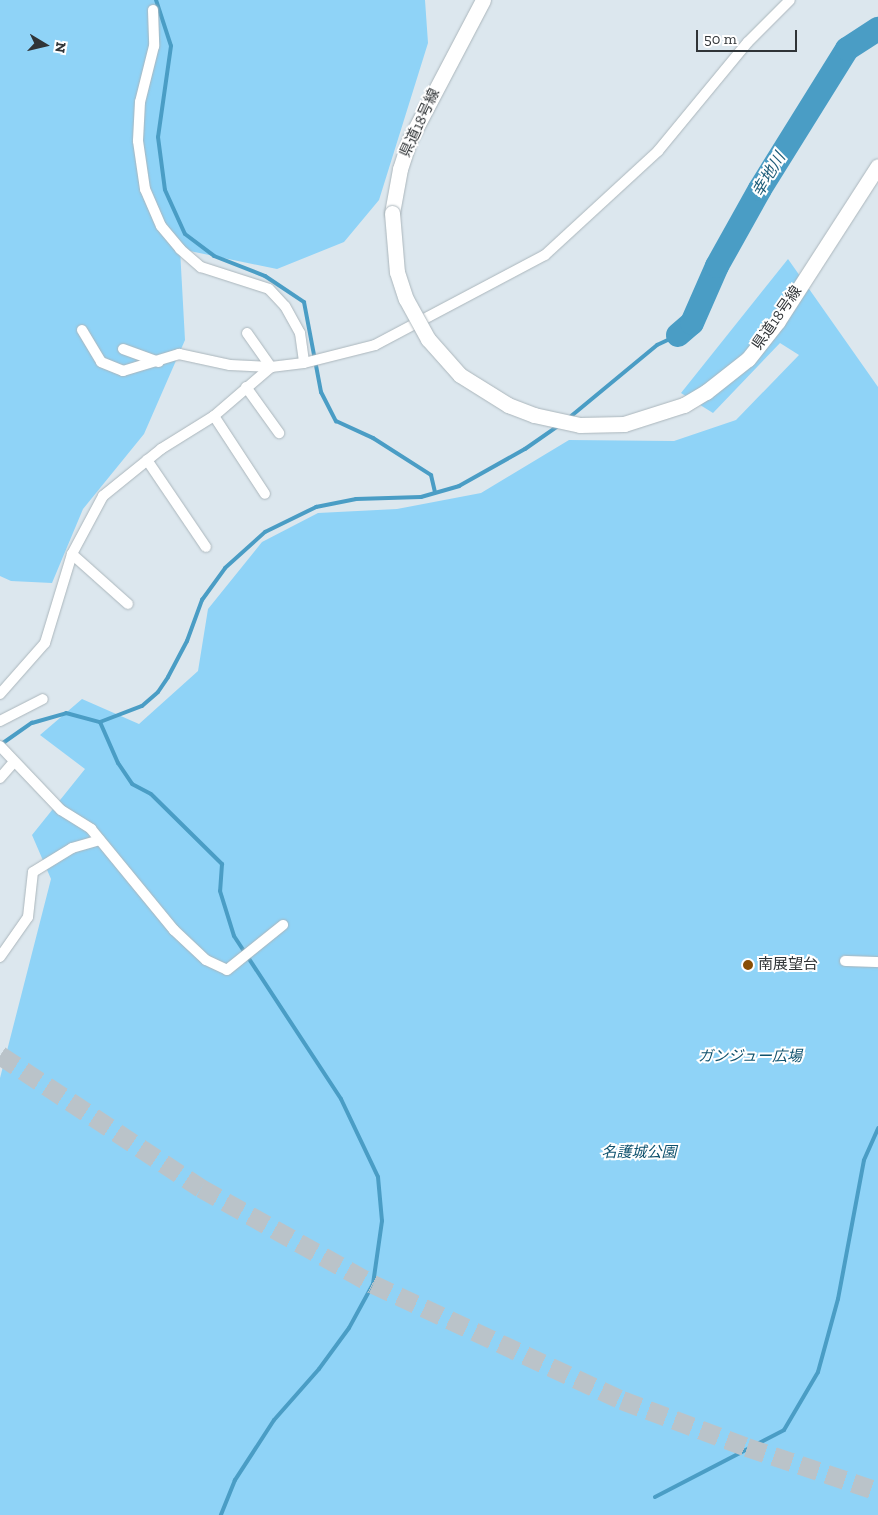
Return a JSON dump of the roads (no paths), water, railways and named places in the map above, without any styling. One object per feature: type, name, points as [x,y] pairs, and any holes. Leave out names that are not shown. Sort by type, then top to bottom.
[{"type":"main road","name":"県道18号線","points":[[483,0],[410,139],[400,168],[392,213],[395,257],[406,299],[428,339],[460,374],[499,400],[534,415],[580,425],[624,424],[684,405],[706,392],[748,359],[778,321],[878,166]]},
{"type":"street","points":[[82,330],[101,362],[123,372],[179,354],[230,365],[271,366],[305,363],[375,345],[545,256],[664,145],[748,42],[790,0]]},
{"type":"street","points":[[153,10],[154,46],[140,102],[138,141],[146,189],[161,226],[180,249],[201,267],[269,289],[285,306],[300,333],[305,363]]},
{"type":"street","points":[[247,333],[271,366]]},
{"type":"street","points":[[123,349],[159,362]]},
{"type":"street","points":[[1,690],[45,643],[72,554],[103,496],[148,460],[214,416],[271,366]]},
{"type":"street","points":[[246,387],[279,433]]},
{"type":"street","points":[[214,416],[265,494]]},
{"type":"street","points":[[148,460],[206,547]]},
{"type":"street","points":[[72,554],[128,604]]},
{"type":"street","points":[[0,721],[43,699]]},
{"type":"street","points":[[0,746],[61,810],[91,829],[174,930],[206,960],[227,970],[283,925]]},
{"type":"street","points":[[0,778],[11,758]]},
{"type":"street","points":[[0,958],[28,917],[33,872],[72,848],[100,840]]},
{"type":"street","points":[[845,961],[878,962]]},
{"type":"waterway","points":[[156,0],[171,46],[158,137],[165,190],[185,234],[214,256],[265,276],[304,302],[321,392],[336,421],[373,438],[431,475],[435,493]]},
{"type":"waterway","name":"幸地川","points":[[678,335],[692,323],[717,266],[760,189],[847,49],[878,29]]},
{"type":"waterway","points":[[570,417],[657,345],[678,335]]},
{"type":"waterway","points":[[0,745],[32,723],[66,713],[100,722],[142,706],[158,692],[168,677],[187,641],[202,600],[225,568],[265,532],[316,507],[356,499],[421,497],[459,486],[525,449],[558,426]]},
{"type":"waterway","points":[[100,722],[118,763],[132,784],[151,794],[222,864],[220,891],[234,936],[341,1099],[378,1177],[382,1221],[373,1284],[349,1328],[319,1369],[274,1420],[235,1480],[221,1515]]},
{"type":"waterway","points":[[655,1497],[784,1430],[818,1372],[838,1299],[864,1160],[878,1128]]},
{"type":"tunnel","points":[[0,1055],[201,1188],[373,1284],[622,1400],[747,1447],[878,1491]]},
{"type":"place","name":"南展望台","points":[[748,965]]},
{"type":"park label","name":"ガンジュー広場","points":[[750,1057]]},
{"type":"park label","name":"名護城公園","points":[[639,1153]]}]
